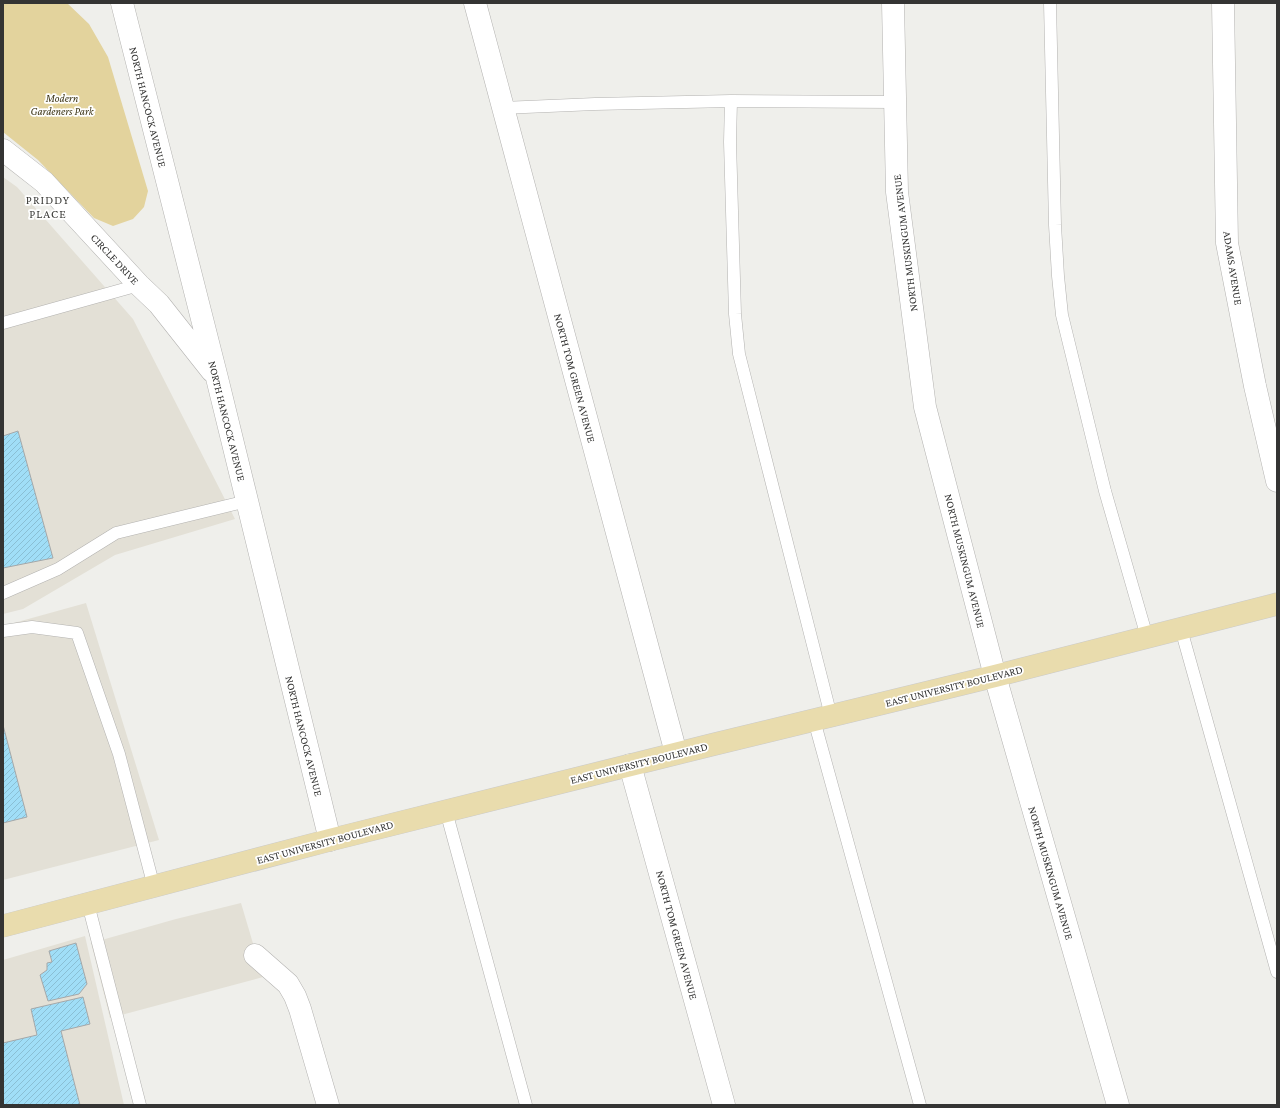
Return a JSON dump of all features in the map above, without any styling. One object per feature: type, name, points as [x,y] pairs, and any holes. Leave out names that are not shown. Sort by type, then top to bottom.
[{"type":"main road","name":"EAST UNIVERSITY BOULEVARD","points":[[3,926],[330,840],[676,753],[995,676],[1277,604]]},
{"type":"street","name":"NORTH HANCOCK AVENUE","points":[[122,3],[217,378],[330,840]]},
{"type":"street","name":"NORTH TOM GREEN AVENUE","points":[[475,3],[676,753]]},
{"type":"street","name":"NORTH MUSKINGUM AVENUE","points":[[893,3],[897,192],[926,407],[995,676],[1118,1105]]},
{"type":"street","name":"ADAMS AVENUE","points":[[1223,3],[1227,243],[1255,386],[1277,481]]},
{"type":"street","name":"CIRCLE DRIVE","points":[[3,150],[44,182],[139,285],[159,304],[217,378]]},
{"type":"street","name":"NORTH TOM GREEN AVENUE","points":[[630,765],[724,1105]]},
{"type":"street","points":[[255,955],[288,984],[295,996],[328,1105]]},
{"type":"lane","points":[[1050,3],[1055,225],[1062,315],[1105,491],[1147,637]]},
{"type":"lane","points":[[731,101],[730,142],[734,299],[739,354],[823,718],[920,1105]]},
{"type":"lane","points":[[503,108],[731,101],[895,102]]},
{"type":"lane","points":[[3,323],[139,285]]},
{"type":"lane","points":[[3,593],[58,569],[116,533],[247,501]]},
{"type":"lane","points":[[3,631],[32,627],[77,633],[119,754],[154,887]]},
{"type":"lane","points":[[1182,629],[1277,972]]},
{"type":"lane","points":[[446,811],[526,1105]]},
{"type":"lane","points":[[88,904],[140,1105]]},
{"type":"shaded area","points":[[3,177],[17,187],[133,319],[235,519],[115,555],[23,609],[3,614]]},
{"type":"shaded area","points":[[86,603],[159,840],[3,880],[3,626]]},
{"type":"shaded area","points":[[241,903],[263,977],[110,1018],[91,943],[176,919]]},
{"type":"shaded area","points":[[85,936],[124,1105],[3,1105],[3,960]]},
{"type":"green space","name":"Modern Gardeners Park","points":[[3,3],[67,3],[89,24],[108,57],[148,191],[144,207],[133,219],[113,226],[94,218],[38,160],[3,132]]},
{"type":"building","points":[[18,431],[53,558],[3,568],[3,436]]},
{"type":"building","points":[[3,725],[27,817],[3,823]]},
{"type":"building","points":[[76,943],[87,984],[79,994],[48,1001],[40,975],[47,970],[47,963],[52,962],[49,951]]},
{"type":"building","points":[[83,997],[90,1024],[61,1031],[80,1105],[3,1105],[3,1043],[37,1035],[31,1009]]},
{"type":"district","name":"PRIDDY PLACE","points":[[48,207]]}]
